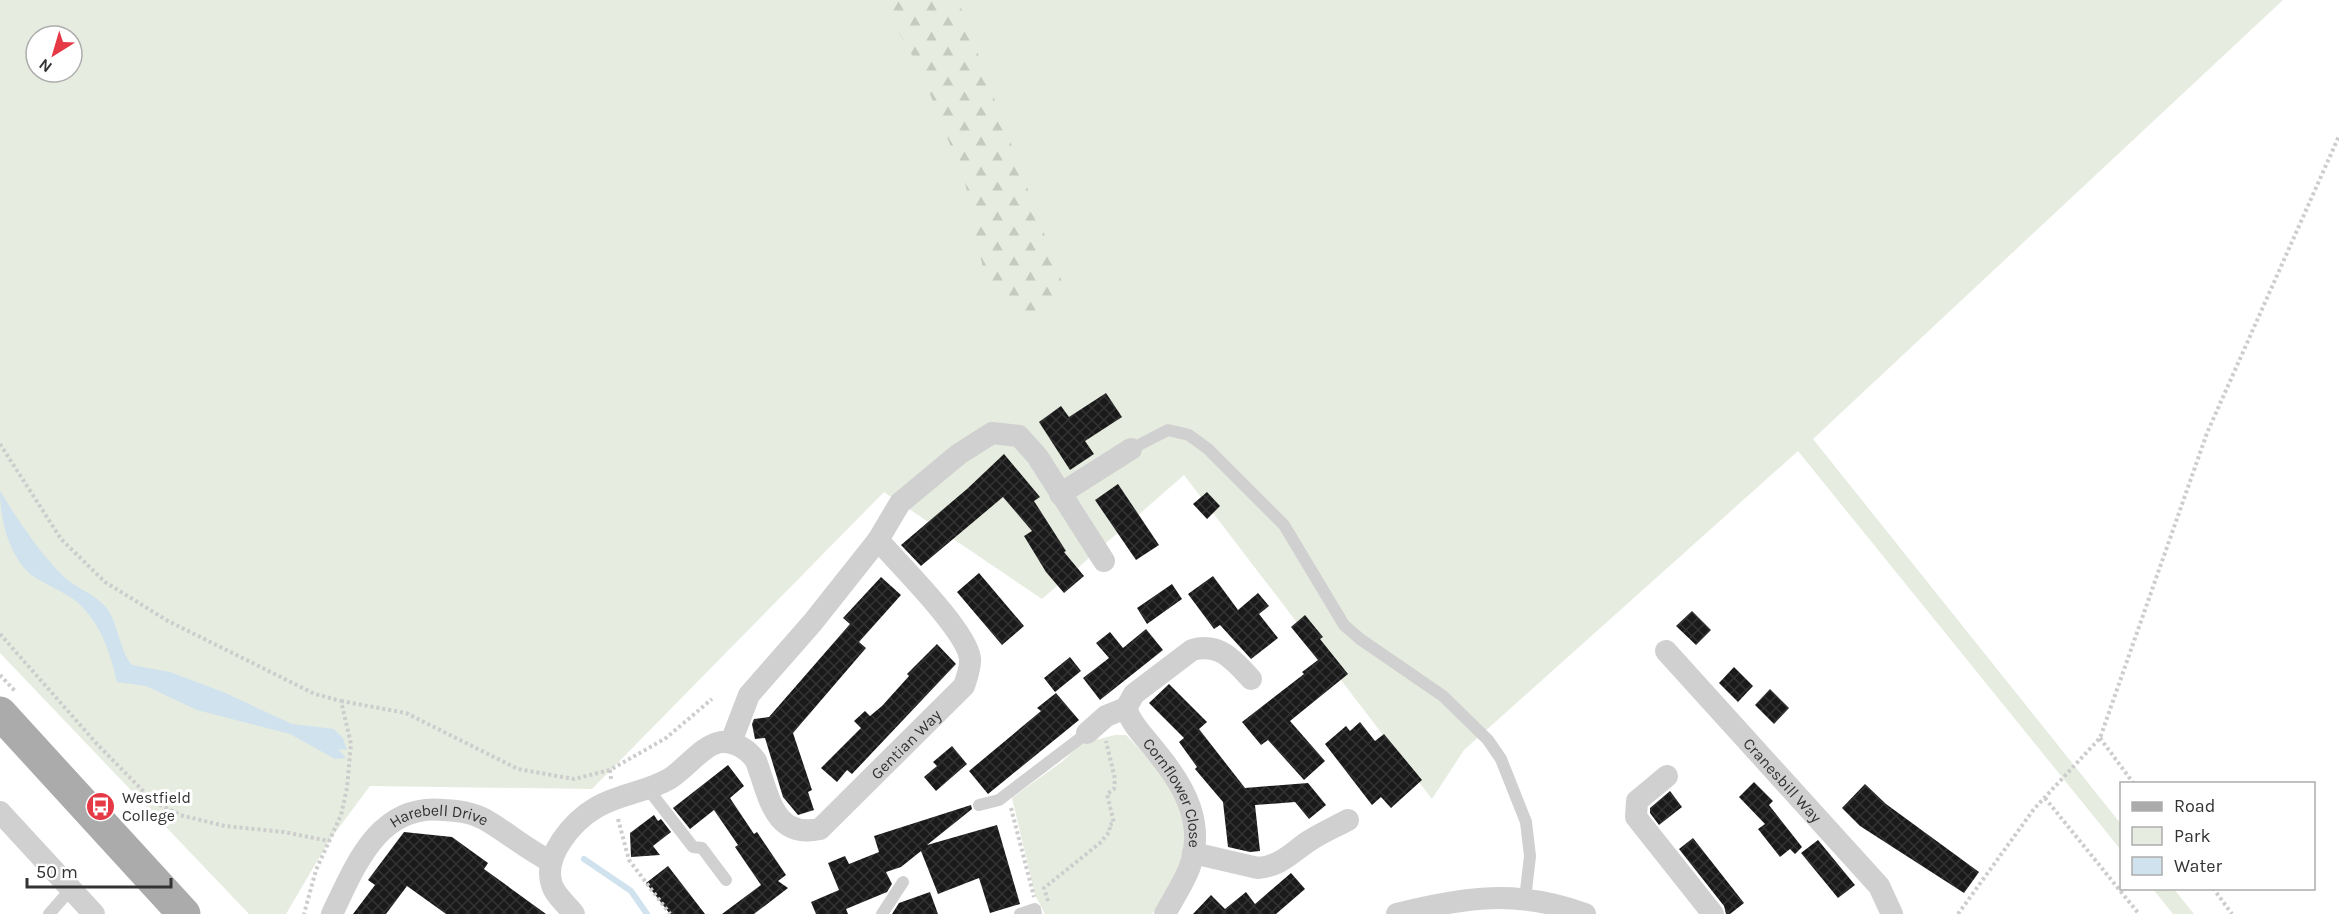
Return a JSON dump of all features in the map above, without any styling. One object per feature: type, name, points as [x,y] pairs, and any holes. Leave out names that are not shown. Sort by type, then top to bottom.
[{"type":"main road","points":[[0,713],[184,914]]},
{"type":"street","points":[[574,914],[552,888],[548,873],[550,861],[579,821],[598,806],[648,789],[670,778],[712,745],[731,742],[749,695],[813,622],[878,540],[900,503],[959,454],[992,433],[1019,436],[1037,456],[1104,561]]},
{"type":"street","points":[[1060,494],[1131,449]]},
{"type":"street","name":"Gentian Way","points":[[731,742],[752,754],[778,819],[797,831],[820,829],[964,686],[970,660],[967,648],[929,597],[878,540]]},
{"type":"street","points":[[1096,734],[1106,716],[1126,708],[1134,694],[1192,650],[1203,646],[1227,654],[1251,679]]},
{"type":"street","name":"Cranesbill Way","points":[[1666,651],[1879,886],[1892,914]]},
{"type":"street","name":"Cornflower Close","points":[[1126,708],[1134,724],[1177,776],[1190,801],[1195,825],[1189,868],[1165,914]]},
{"type":"street","points":[[1667,776],[1637,801],[1636,817],[1713,914]]},
{"type":"street","name":"Harebell Drive","points":[[332,914],[352,872],[381,830],[403,815],[423,808],[466,812],[484,819],[527,849],[550,861]]},
{"type":"street","points":[[0,812],[94,914]]},
{"type":"street","points":[[1192,853],[1258,868],[1268,867],[1278,864],[1308,842],[1348,820]]},
{"type":"street","points":[[1397,914],[1453,900],[1491,896],[1563,906],[1585,914]]},
{"type":"lane","points":[[1131,449],[1168,430],[1189,435],[1208,449],[1284,525],[1344,625],[1360,639],[1443,696],[1488,740],[1501,759],[1526,822],[1530,856],[1525,899]]},
{"type":"lane","points":[[979,805],[999,800],[1007,792],[1096,734]]},
{"type":"lane","points":[[648,789],[693,848],[702,848],[726,880]]},
{"type":"lane","points":[[882,914],[903,882]]},
{"type":"lane","points":[[49,914],[71,889]]},
{"type":"lane","points":[[1020,914],[1035,912]]},
{"type":"path","points":[[1958,914],[2044,798],[2100,738],[2207,433],[2339,136]]},
{"type":"path","points":[[0,444],[61,539],[105,582],[168,621],[315,694],[406,713],[518,769],[574,779],[610,770]]},
{"type":"path","points":[[0,634],[98,744],[154,802],[180,815],[225,826],[284,832],[329,841]]},
{"type":"path","points":[[304,914],[316,870],[340,815],[347,788],[351,744],[341,701]]},
{"type":"path","points":[[1044,888],[1100,843],[1110,831],[1109,825],[1114,823],[1107,795],[1114,789],[1115,779],[1096,734]]},
{"type":"path","points":[[2100,738],[2133,782]]},
{"type":"path","points":[[1007,792],[1034,897],[1035,912]]},
{"type":"path","points":[[2044,798],[2139,914]]},
{"type":"path","points":[[2214,890],[2232,914]]},
{"type":"green space","points":[[0,0],[2283,0],[1813,439],[2120,823],[2120,849],[1798,451],[1464,750],[1432,799],[1184,475],[1042,599],[884,492],[592,789],[370,786],[329,841],[286,914],[249,914],[0,653]]},
{"type":"green space","points":[[880,0],[958,0],[1066,293],[1055,312],[1037,321],[1013,315],[985,278],[965,182],[920,69]]},
{"type":"green space","points":[[1115,735],[1126,735],[1169,786],[1184,823],[1184,843],[1180,864],[1152,914],[1045,914],[1035,895],[1012,798],[1063,761],[1080,744]]},
{"type":"green space","points":[[2154,890],[2175,890],[2194,914],[2173,914]]},
{"type":"water","points":[[0,491],[28,534],[52,564],[67,579],[98,599],[108,610],[124,652],[132,665],[170,672],[223,692],[292,724],[334,729],[343,738],[347,750],[338,749],[346,758],[335,759],[290,734],[197,710],[146,686],[117,682],[103,638],[92,618],[76,601],[30,574],[19,561],[6,532],[1,512]]},
{"type":"building","points":[[1106,393],[1122,417],[1085,441],[1094,454],[1070,470],[1039,422],[1061,406],[1069,417]]},
{"type":"building","points":[[1004,454],[1040,497],[1034,501],[1066,551],[1064,552],[1084,576],[1064,593],[1046,572],[1024,536],[1032,531],[1003,497],[921,566],[901,545]]},
{"type":"building","points":[[1118,484],[1159,545],[1136,560],[1095,500]]},
{"type":"building","points":[[1207,492],[1220,506],[1207,519],[1193,504]]},
{"type":"building","points":[[979,573],[1024,626],[1002,645],[957,592]]},
{"type":"building","points":[[1213,576],[1238,610],[1258,593],[1269,606],[1259,614],[1278,638],[1251,659],[1220,625],[1214,629],[1188,594]]},
{"type":"building","points":[[881,577],[901,595],[859,642],[866,648],[793,733],[812,790],[808,792],[814,810],[798,815],[783,797],[765,738],[755,739],[752,724],[754,719],[769,717],[850,624],[843,618]]},
{"type":"building","points":[[1172,584],[1182,599],[1147,624],[1137,608]]},
{"type":"building","points":[[1692,611],[1711,630],[1696,645],[1676,626]]},
{"type":"building","points":[[1305,615],[1323,637],[1320,639],[1348,674],[1290,721],[1325,761],[1304,780],[1268,740],[1261,745],[1242,722],[1304,674],[1302,672],[1318,660],[1291,627]]},
{"type":"building","points":[[1146,629],[1163,650],[1100,700],[1083,678],[1109,658],[1096,643],[1110,632],[1123,648]]},
{"type":"building","points":[[937,644],[956,664],[852,774],[847,770],[837,782],[821,768],[861,728],[854,721],[865,711],[870,716],[882,706],[909,676],[907,674]]},
{"type":"building","points":[[1070,657],[1081,671],[1055,692],[1044,678]]},
{"type":"building","points":[[1734,667],[1753,686],[1738,702],[1719,683]]},
{"type":"building","points":[[1169,684],[1207,722],[1199,729],[1245,788],[1308,783],[1326,805],[1309,819],[1295,802],[1255,805],[1260,851],[1250,852],[1228,847],[1223,802],[1195,769],[1197,767],[1179,742],[1184,738],[1149,703]]},
{"type":"building","points":[[1770,689],[1789,708],[1774,724],[1755,705]]},
{"type":"building","points":[[1056,693],[1079,720],[988,794],[969,771],[1041,711],[1037,708]]},
{"type":"building","points":[[1360,722],[1375,741],[1384,734],[1422,780],[1391,808],[1381,797],[1372,805],[1325,744],[1346,726],[1350,731]]},
{"type":"building","points":[[952,746],[967,764],[936,791],[924,777],[937,766],[933,762]]},
{"type":"building","points":[[728,765],[744,786],[730,798],[754,834],[757,832],[786,875],[778,881],[788,888],[754,914],[722,914],[761,885],[735,847],[738,845],[714,810],[690,829],[673,808]]},
{"type":"building","points":[[1754,782],[1773,801],[1769,805],[1802,847],[1795,854],[1790,849],[1780,857],[1758,829],[1765,824],[1739,797]]},
{"type":"building","points":[[1865,784],[1886,804],[1979,872],[1964,893],[1860,826],[1842,808]]},
{"type":"building","points":[[1670,791],[1682,807],[1659,825],[1650,813],[1650,808]]},
{"type":"building","points":[[971,805],[972,809],[927,845],[997,825],[1020,904],[990,913],[979,878],[938,894],[921,851],[901,867],[886,872],[892,884],[887,892],[846,909],[848,914],[816,914],[811,902],[839,890],[828,863],[845,856],[849,864],[879,852],[874,836]]},
{"type":"building","points":[[654,815],[658,821],[661,819],[671,832],[653,846],[660,855],[631,857],[630,833]]},
{"type":"building","points":[[404,832],[452,837],[488,863],[484,869],[546,914],[446,914],[407,886],[386,914],[353,914],[375,885],[368,880]]},
{"type":"building","points":[[1693,838],[1744,903],[1730,914],[1726,914],[1724,906],[1679,849]]},
{"type":"building","points":[[1818,840],[1855,885],[1838,898],[1801,853]]},
{"type":"building","points":[[668,866],[705,914],[670,914],[646,883]]},
{"type":"building","points":[[1291,873],[1305,889],[1276,914],[1193,914],[1211,895],[1225,909],[1246,892],[1255,904]]},
{"type":"building","points":[[930,892],[938,914],[892,914],[899,903]]},
{"type":"waterway","points":[[584,859],[631,891],[647,914]]},
{"type":"place","name":"Westfield College","points":[[101,806]]}]
